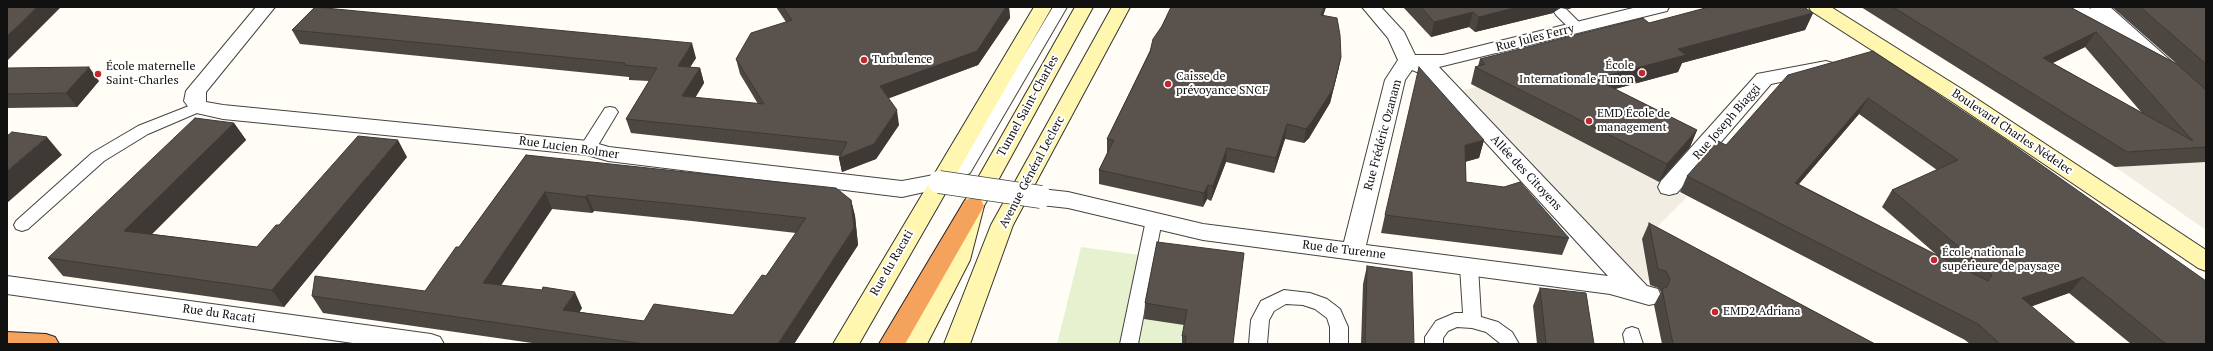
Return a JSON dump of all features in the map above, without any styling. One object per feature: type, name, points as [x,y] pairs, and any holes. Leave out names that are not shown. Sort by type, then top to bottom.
[{"type":"highway","points":[[892,344],[973,206]]},
{"type":"highway","points":[[7,342],[46,344]]},
{"type":"main road","points":[[939,182],[1043,7]]},
{"type":"main road","name":"Tunnel Saint-Charles","points":[[973,206],[1084,7]]},
{"type":"main road","name":"Avenue Général Leclerc","points":[[957,344],[1002,225],[1121,7]]},
{"type":"main road","name":"Boulevard Charles Nédelec","points":[[1818,7],[1958,96],[2205,261]]},
{"type":"main road","name":"Rue du Racati","points":[[846,344],[939,182]]},
{"type":"main road","points":[[914,344],[958,260],[973,206]]},
{"type":"street","points":[[199,107],[194,101],[196,91],[266,7]]},
{"type":"street","points":[[1371,7],[1397,36],[1408,60]]},
{"type":"street","name":"Rue Jules Ferry","points":[[1408,60],[1443,61],[1660,7]]},
{"type":"street","points":[[2073,7],[2134,38]]},
{"type":"street","points":[[2099,7],[2206,103]]},
{"type":"street","points":[[1867,60],[1887,52]]},
{"type":"street","name":"Rue Frédéric Ozanam","points":[[1353,252],[1395,80],[1408,60]]},
{"type":"street","name":"Allée des Citoyens","points":[[1408,60],[1431,71],[1644,294]]},
{"type":"street","name":"Rue Joseph Biaggi","points":[[1669,187],[1764,79],[1844,64]]},
{"type":"street","name":"Rue Lucien Rolmer","points":[[199,107],[223,112],[588,148],[608,154],[902,189],[939,182],[1041,197]]},
{"type":"street","name":"Rue de Turenne","points":[[1041,197],[1068,200],[1203,232],[1610,285],[1644,294]]},
{"type":"street","name":"Rue du Racati","points":[[7,285],[431,344]]},
{"type":"lane","points":[[939,182],[964,169],[1060,7]]},
{"type":"lane","points":[[1561,12],[1577,28]]},
{"type":"lane","points":[[22,225],[98,157],[144,130],[199,107]]},
{"type":"lane","points":[[588,148],[610,112]]},
{"type":"lane","points":[[1129,344],[1154,220]]},
{"type":"lane","points":[[1469,267],[1472,321]]},
{"type":"lane","points":[[1258,344],[1260,320],[1267,306],[1284,297],[1304,298],[1322,304],[1334,314],[1339,327],[1339,344]]},
{"type":"lane","points":[[1434,344],[1434,337],[1442,326],[1455,320],[1472,321],[1492,328],[1506,337],[1510,344]]},
{"type":"green space","points":[[1081,247],[1155,257],[1188,326],[1182,344],[1057,344]]},
{"type":"shaded area","points":[[1476,87],[1687,197],[1642,242],[1649,280],[1625,278],[1451,93]]},
{"type":"shaded area","points":[[2206,162],[2206,230],[2115,167]]},
{"type":"building","points":[[7,7],[37,7],[7,36]]},
{"type":"building","points":[[315,7],[692,43],[678,66],[700,68],[682,96],[764,104],[736,59],[751,33],[792,20],[783,7],[1006,7],[977,51],[880,86],[897,110],[874,144],[839,158],[847,142],[626,119],[657,68],[624,65],[625,63],[292,30]]},
{"type":"building","points":[[1171,7],[1324,7],[1321,15],[1337,18],[1340,35],[1341,57],[1333,89],[1311,123],[1306,129],[1287,124],[1276,158],[1227,148],[1213,186],[1208,185],[1204,193],[1099,170],[1114,140],[1107,139],[1150,52],[1153,39],[1162,26]]},
{"type":"building","points":[[1421,7],[1518,7],[1479,17],[1473,12],[1434,22]]},
{"type":"building","points":[[1709,7],[1804,7],[1813,13],[1678,49],[1686,55],[1595,79],[1697,130],[1667,164],[1475,67],[1485,64],[1480,59],[1643,18],[1649,23]]},
{"type":"building","points":[[1893,7],[2070,7],[2177,64],[2206,90],[2206,147],[2127,152]],"holes":[[[2096,32],[2193,141],[2043,58]]]},
{"type":"building","points":[[2140,7],[2206,7],[2206,64]]},
{"type":"building","points":[[1873,51],[2006,140],[2206,281],[2206,344],[2166,344],[2083,277],[2022,298],[2076,344],[2000,344],[1978,324],[1687,176],[1718,141],[1726,145],[1788,75]],"holes":[[[1868,98],[1958,160],[1892,190],[1992,275],[1988,281],[1795,183]]]},
{"type":"building","points":[[89,67],[66,93],[7,94],[7,68]]},
{"type":"building","points":[[1419,67],[1484,140],[1465,145],[1466,182],[1504,187],[1520,182],[1569,238],[1385,215]]},
{"type":"building","points":[[195,118],[234,123],[124,231],[257,247],[276,225],[279,225],[358,136],[398,140],[272,290],[48,258]]},
{"type":"building","points":[[12,132],[47,137],[7,171],[7,136]]},
{"type":"building","points":[[526,155],[836,188],[851,200],[854,228],[778,344],[644,344],[312,296],[315,276],[425,291],[456,247],[459,247]],"holes":[[[545,192],[585,197],[587,195],[806,218],[766,276],[762,275],[733,315],[654,304],[644,321],[563,310],[575,292],[543,287],[542,290],[483,283]]]},
{"type":"building","name":"EMD2 Adriana","points":[[1649,223],[1875,344],[1673,344],[1662,289],[1667,287],[1670,279],[1666,271],[1658,269]]},
{"type":"building","points":[[1157,242],[1244,253],[1233,344],[1185,344],[1186,336],[1182,336],[1187,310],[1145,303]]},
{"type":"building","points":[[1367,266],[1412,272],[1414,344],[1365,344]]},
{"type":"building","points":[[1540,288],[1586,293],[1594,344],[1546,344]]},
{"type":"place","name":"Turbulence","points":[[864,60]]},
{"type":"place","name":"École Internationale Tunon","points":[[1642,73]]},
{"type":"place","name":"École maternelle Saint-Charles","points":[[98,74]]},
{"type":"place","name":"Caisse de prévoyance SNCF","points":[[1168,84]]},
{"type":"place","name":"EMD École de management","points":[[1589,121]]},
{"type":"place","name":"École nationale supérieure de paysage","points":[[1934,260]]},
{"type":"place","name":"EMD2 Adriana","points":[[1715,312]]}]
